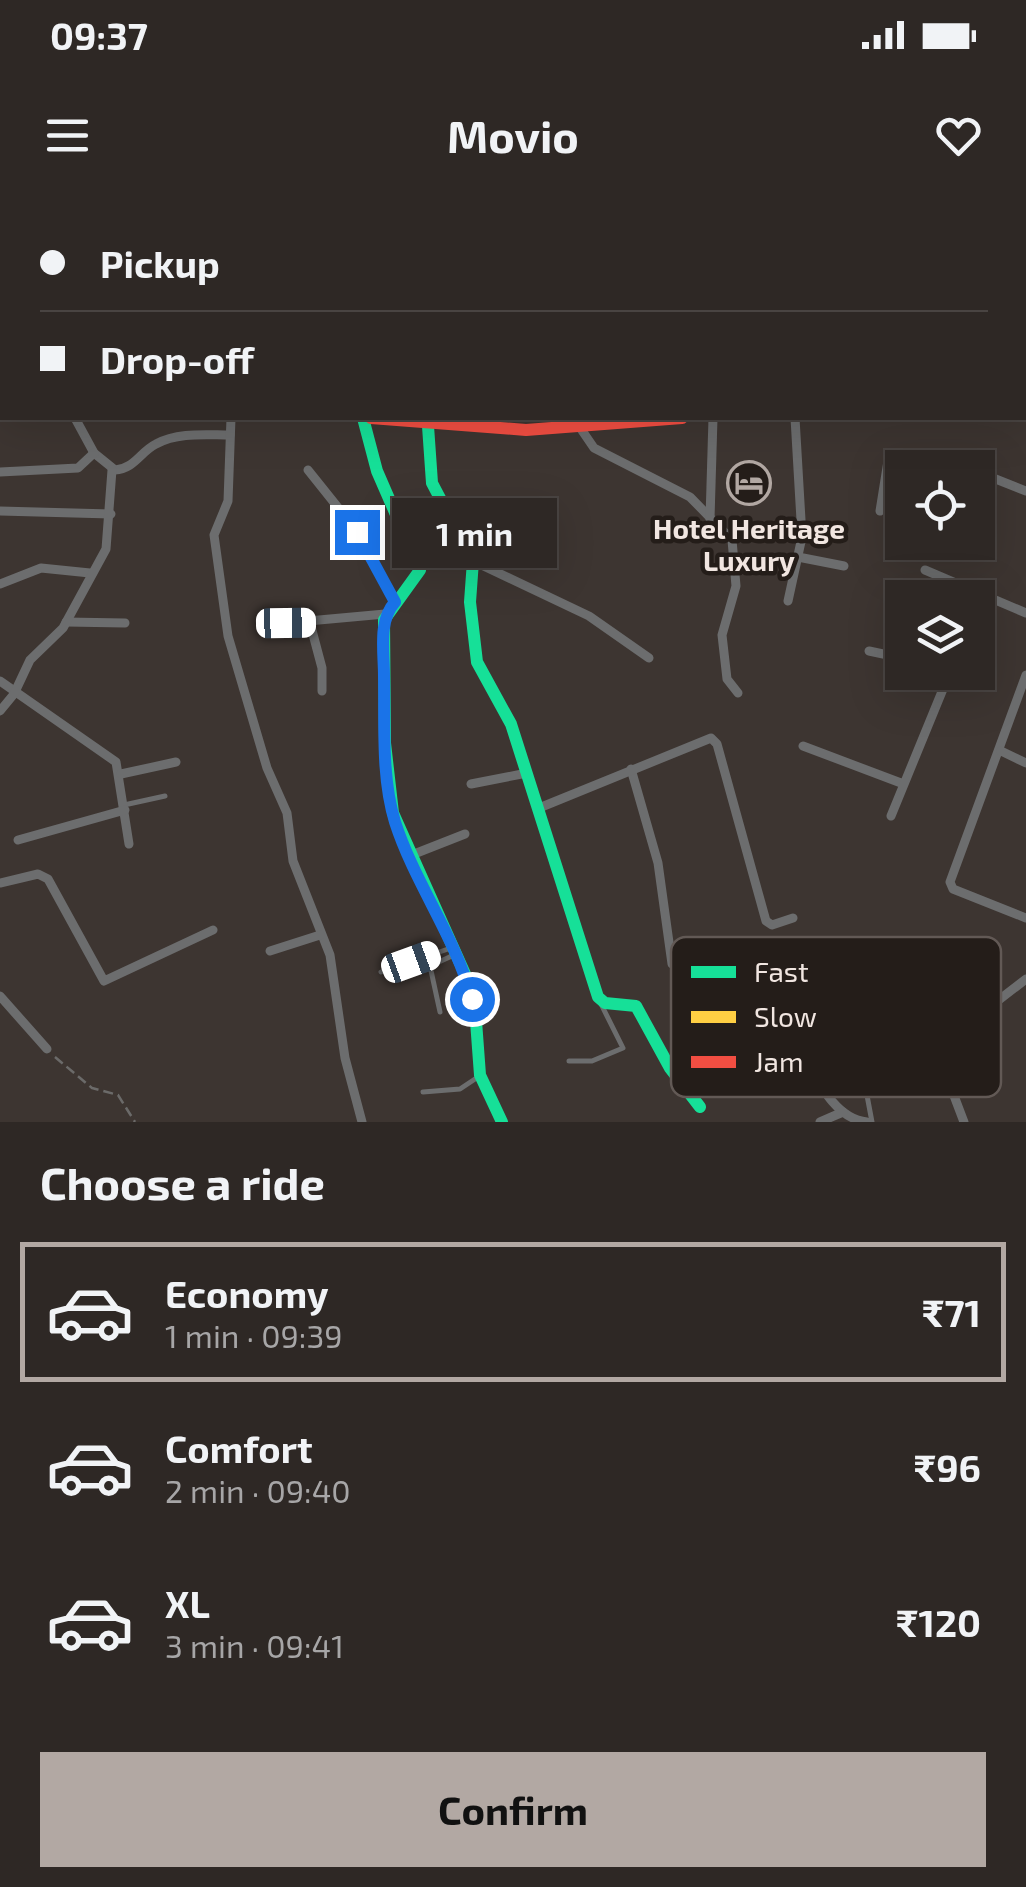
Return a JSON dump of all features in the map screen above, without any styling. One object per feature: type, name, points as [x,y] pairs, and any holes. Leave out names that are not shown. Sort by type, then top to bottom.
[{"type":"street","points":[[75,420],[94,453],[112,470],[127,469],[155,444],[178,436],[230,435]]},
{"type":"street","points":[[231,420],[228,501],[214,536],[228,636],[267,768],[287,813],[293,861],[330,955],[346,1058],[362,1122]]},
{"type":"street","points":[[367,420],[377,472],[420,570],[416,582],[385,614],[388,779],[393,813],[409,856],[456,951],[472,999],[480,1075],[502,1122]]},
{"type":"street","points":[[382,420],[546,432],[664,420]]},
{"type":"street","points":[[710,519],[713,420]]},
{"type":"street","points":[[788,601],[802,537],[795,420]]},
{"type":"street","points":[[428,426],[432,483],[473,561],[470,602],[477,662],[505,708],[540,808],[586,968],[601,1002],[636,1006],[671,1069]]},
{"type":"street","points":[[582,429],[588,444],[690,497],[734,546],[736,586],[722,635],[726,679],[738,692]]},
{"type":"street","points":[[0,472],[73,469],[94,453]]},
{"type":"street","points":[[0,711],[14,694],[32,657],[66,622],[106,549],[112,470]]},
{"type":"street","points":[[308,470],[352,525],[395,602]]},
{"type":"street","points":[[995,479],[1026,491]]},
{"type":"street","points":[[880,511],[885,480]]},
{"type":"street","points":[[0,511],[111,514]]},
{"type":"street","points":[[798,557],[844,566]]},
{"type":"street","points":[[473,561],[589,616],[649,658]]},
{"type":"street","points":[[0,584],[42,568],[90,573]]},
{"type":"street","points":[[924,570],[945,580]]},
{"type":"street","points":[[995,603],[1026,613]]},
{"type":"street","points":[[286,623],[385,614]]},
{"type":"street","points":[[66,622],[125,623]]},
{"type":"street","points":[[310,623],[322,668],[322,691]]},
{"type":"street","points":[[869,651],[885,654]]},
{"type":"street","points":[[1026,675],[950,886],[1026,918]]},
{"type":"street","points":[[0,681],[113,759],[120,774],[129,844]]},
{"type":"street","points":[[891,816],[940,690]]},
{"type":"street","points":[[540,808],[706,739],[714,740],[766,921],[772,924],[793,918]]},
{"type":"street","points":[[802,746],[902,783]]},
{"type":"street","points":[[1000,750],[1026,763]]},
{"type":"street","points":[[120,774],[176,762]]},
{"type":"street","points":[[632,769],[658,863],[671,957]]},
{"type":"street","points":[[472,784],[527,773]]},
{"type":"street","points":[[18,840],[124,808]]},
{"type":"street","points":[[409,856],[466,834]]},
{"type":"street","points":[[0,883],[38,874],[48,879],[104,982],[213,930]]},
{"type":"street","points":[[270,951],[320,935]]},
{"type":"street","points":[[1001,998],[1026,979]]},
{"type":"street","points":[[0,996],[46,1049]]},
{"type":"street","points":[[692,1097],[700,1107]]},
{"type":"street","points":[[831,1097],[842,1112],[869,1122]]},
{"type":"street","points":[[954,1097],[964,1122]]},
{"type":"street","points":[[820,1122],[842,1112]]},
{"type":"lane","points":[[124,808],[165,796]]},
{"type":"lane","points":[[381,972],[456,951]]},
{"type":"lane","points":[[440,1012],[430,966],[456,951]]},
{"type":"lane","points":[[569,1061],[592,1061],[623,1048],[601,1002]]},
{"type":"lane","points":[[424,1092],[460,1089],[480,1075]]},
{"type":"lane","points":[[867,1097],[869,1122]]},
{"type":"path","points":[[46,1049],[92,1088],[118,1095],[135,1122]]},
{"type":"traffic: fast","points":[[364,420],[377,471],[420,570],[384,620],[385,743],[393,813],[465,974],[476,1021],[480,1075],[502,1122]]},
{"type":"traffic: fast","points":[[428,426],[432,483],[473,561],[470,602],[477,662],[511,724],[598,997],[605,1003],[636,1006],[671,1069]]},
{"type":"traffic: fast","points":[[692,1097],[700,1107]]},
{"type":"traffic: jam","points":[[397,420],[526,430],[656,420]]},
{"type":"place","name":"Hotel Heritage Luxury","points":[[749,483]]},
{"type":"route","points":[[357,532],[378,578],[395,602],[384,620],[385,743],[396,826],[454,947],[472,999]]}]
